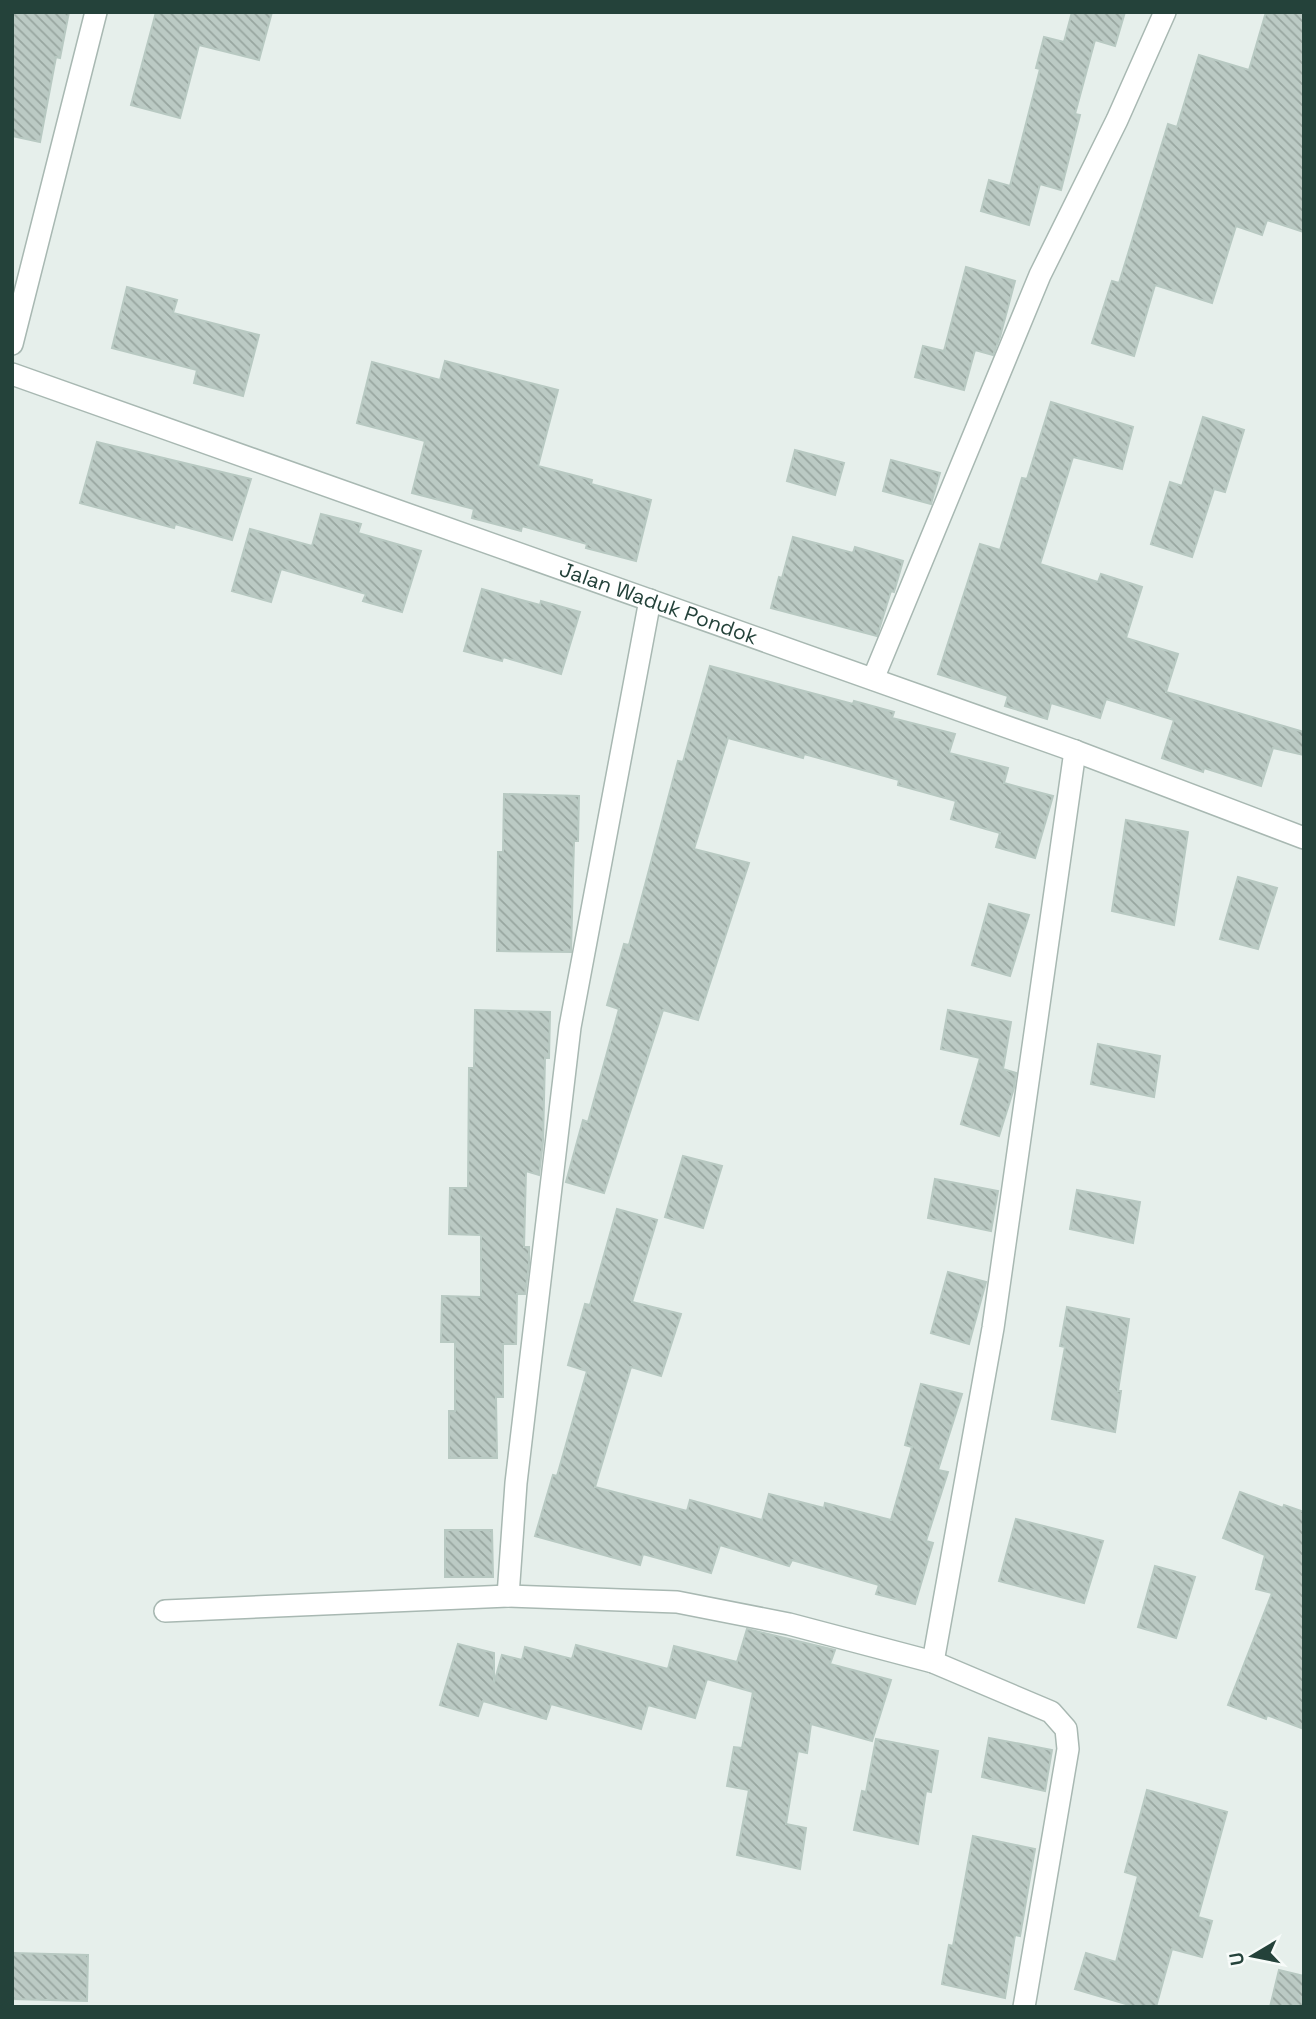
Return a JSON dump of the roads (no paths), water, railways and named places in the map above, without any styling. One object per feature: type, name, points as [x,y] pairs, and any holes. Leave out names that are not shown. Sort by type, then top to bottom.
[{"type":"street","points":[[12,344],[96,12]]},
{"type":"street","points":[[873,680],[1040,275],[1117,120],[1165,12]]},
{"type":"street","name":"Jalan Waduk Pondok","points":[[12,374],[1075,751],[1304,838]]},
{"type":"street","points":[[508,1597],[516,1483],[570,1027],[650,600]]},
{"type":"street","points":[[933,1662],[993,1328],[1075,751]]},
{"type":"street","points":[[165,1611],[508,1597],[677,1602],[789,1624],[933,1662],[1051,1712],[1066,1729],[1068,1749],[1024,2007]]}]
